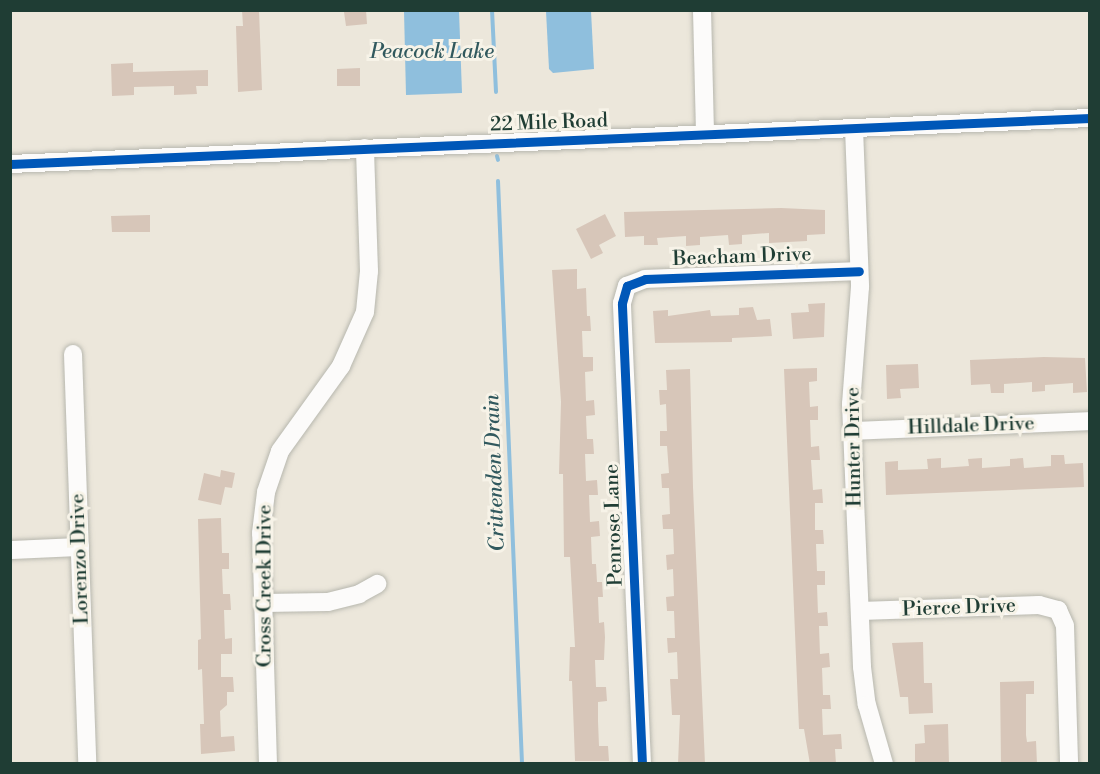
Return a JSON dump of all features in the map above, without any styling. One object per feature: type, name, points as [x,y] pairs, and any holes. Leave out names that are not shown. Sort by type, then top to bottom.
[{"type":"street","points":[[702,10],[705,135]]},
{"type":"street","name":"22 Mile Road","points":[[10,164],[1089,118]]},
{"type":"street","name":"Hunter Drive","points":[[854,128],[859,271],[852,431],[860,611],[864,688],[884,764]]},
{"type":"street","name":"Cross Creek Drive","points":[[268,764],[262,514],[271,472],[290,434],[350,351],[365,312],[369,271],[365,148]]},
{"type":"street","name":"Beacham Drive","points":[[627,286],[645,279],[859,271]]},
{"type":"street","name":"Penrose Lane","points":[[627,286],[622,303],[642,764]]},
{"type":"street","name":"Lorenzo Drive","points":[[73,354],[87,764]]},
{"type":"street","name":"Hilldale Drive","points":[[852,431],[1089,421]]},
{"type":"street","points":[[10,550],[80,547]]},
{"type":"street","points":[[263,603],[328,602],[359,594],[377,584]]},
{"type":"street","name":"Pierce Drive","points":[[860,611],[1039,605],[1058,610],[1065,626],[1069,764]]},
{"type":"water","name":"Peacock Lake","points":[[404,11],[459,11],[462,93],[406,95]]},
{"type":"water","points":[[546,11],[591,11],[594,69],[553,73],[549,69]]},
{"type":"building","points":[[242,10],[259,10],[262,90],[238,92],[236,26],[243,26]]},
{"type":"building","points":[[366,10],[367,24],[346,26],[344,12]]},
{"type":"building","points":[[133,63],[133,72],[208,70],[208,86],[196,86],[197,94],[174,95],[174,86],[134,87],[134,95],[112,96],[111,64]]},
{"type":"building","points":[[360,68],[360,86],[337,86],[337,69]]},
{"type":"building","points":[[781,208],[825,210],[825,234],[807,235],[807,241],[769,243],[769,233],[742,235],[742,244],[729,245],[728,235],[700,237],[700,245],[686,246],[686,236],[657,238],[658,245],[644,245],[644,236],[625,237],[624,212]]},
{"type":"building","points":[[605,214],[616,236],[599,245],[603,253],[591,259],[576,229]]},
{"type":"building","points":[[150,215],[150,232],[112,232],[111,216]]},
{"type":"building","points":[[577,269],[577,289],[586,288],[587,316],[590,316],[591,331],[582,331],[583,357],[593,357],[593,371],[585,372],[586,401],[594,400],[595,415],[586,416],[587,439],[593,439],[594,454],[585,454],[586,481],[597,480],[598,495],[589,495],[590,522],[599,521],[600,536],[591,537],[592,564],[596,564],[597,582],[602,582],[603,597],[598,597],[599,623],[604,622],[605,637],[604,660],[595,660],[596,687],[606,687],[607,701],[598,702],[599,746],[608,746],[609,761],[575,761],[572,681],[569,681],[570,647],[575,647],[570,557],[564,557],[563,474],[559,474],[561,402],[552,270]]},
{"type":"building","points":[[825,303],[824,337],[793,339],[791,313],[809,312],[808,304]]},
{"type":"building","points":[[753,307],[757,320],[770,319],[772,336],[732,338],[732,342],[655,343],[653,311],[668,310],[668,316],[710,310],[711,316],[739,315],[739,308]]},
{"type":"building","points":[[1085,358],[1087,392],[1073,393],[1073,383],[1045,385],[1045,391],[1032,392],[1032,382],[1004,384],[1004,393],[991,393],[990,384],[971,385],[970,360]]},
{"type":"building","points":[[918,364],[919,388],[900,389],[901,398],[887,399],[886,365]]},
{"type":"building","points":[[817,368],[817,381],[809,382],[810,407],[818,406],[818,420],[810,420],[811,447],[819,446],[820,460],[811,460],[813,490],[822,489],[823,503],[815,503],[815,530],[823,530],[824,544],[816,544],[817,571],[825,571],[825,585],[817,585],[818,613],[827,612],[828,626],[819,626],[820,654],[829,653],[830,667],[822,668],[823,695],[830,695],[831,709],[822,709],[823,735],[841,734],[842,749],[835,749],[836,764],[810,764],[804,729],[799,729],[784,369]]},
{"type":"building","points":[[690,369],[705,764],[678,764],[680,715],[672,715],[670,679],[678,679],[677,652],[668,653],[667,638],[675,638],[674,611],[667,611],[666,597],[674,596],[673,569],[667,570],[666,555],[674,554],[673,529],[663,529],[662,515],[670,514],[669,488],[662,488],[661,474],[669,473],[667,446],[660,446],[660,431],[667,431],[666,404],[660,405],[659,390],[667,390],[666,370]]},
{"type":"building","points":[[1051,455],[1064,455],[1065,464],[1083,463],[1084,487],[886,495],[885,462],[898,461],[898,470],[928,469],[927,459],[941,458],[941,468],[969,466],[968,459],[982,458],[982,468],[1010,466],[1010,459],[1023,458],[1024,468],[1051,466]]},
{"type":"building","points":[[221,470],[235,473],[232,488],[225,487],[221,505],[198,500],[204,473],[220,477]]},
{"type":"building","points":[[221,518],[222,553],[229,553],[229,569],[222,569],[223,594],[230,594],[231,610],[224,610],[225,639],[232,638],[232,654],[221,654],[221,677],[233,677],[234,692],[227,692],[227,705],[220,711],[221,737],[234,736],[235,751],[201,754],[200,724],[204,724],[202,669],[198,670],[198,640],[201,639],[198,519]]},
{"type":"building","points":[[923,642],[924,683],[932,683],[933,713],[909,714],[908,697],[900,697],[892,643]]},
{"type":"building","points":[[1034,681],[1034,694],[1026,694],[1026,735],[1027,742],[1036,741],[1037,764],[1001,764],[1000,682]]},
{"type":"building","points":[[948,724],[949,764],[915,764],[915,744],[925,743],[924,725]]},
{"type":"waterway","name":"Crittenden Drain","points":[[492,10],[496,92]]},
{"type":"waterway","name":"Crittenden Drain","points":[[497,121],[497,130]]},
{"type":"waterway","name":"Crittenden Drain","points":[[497,156],[498,160]]},
{"type":"waterway","name":"Crittenden Drain","points":[[498,181],[522,764]]},
{"type":"cycle path","points":[[10,164],[1090,118]]},
{"type":"cycle path","points":[[642,764],[622,303],[627,286],[645,279],[859,271]]}]
